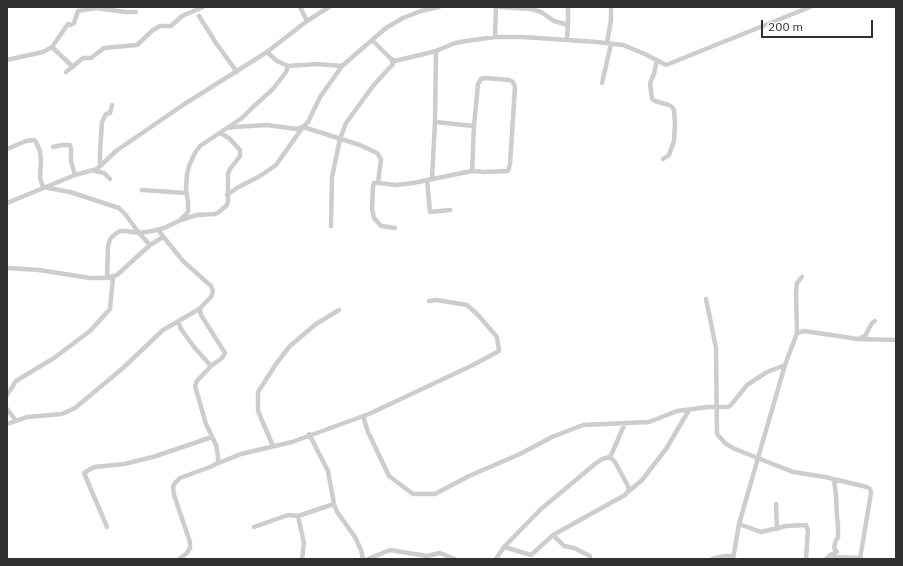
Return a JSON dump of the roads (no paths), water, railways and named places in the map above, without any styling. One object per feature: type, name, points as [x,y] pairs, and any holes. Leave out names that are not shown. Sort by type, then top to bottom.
[{"type":"street","points":[[66,72],[83,58],[91,58],[104,48],[137,45],[153,30],[160,26],[171,26],[182,16],[203,7]]},
{"type":"street","points":[[300,7],[307,21]]},
{"type":"street","points":[[7,203],[75,176],[93,171],[116,151],[267,52],[307,21],[329,7]]},
{"type":"street","points":[[227,195],[276,165],[308,122],[320,97],[342,66],[392,23],[435,7]]},
{"type":"street","points":[[495,37],[496,7]]},
{"type":"street","points":[[500,7],[538,11],[554,21],[568,25]]},
{"type":"street","points":[[567,39],[568,7]]},
{"type":"street","points":[[602,83],[609,43],[611,7]]},
{"type":"street","points":[[372,40],[391,59],[396,61],[436,51],[455,43],[495,37],[567,39],[609,43],[627,47],[666,65],[810,7]]},
{"type":"street","points":[[7,60],[43,52],[52,47],[68,24],[71,25],[74,23],[78,11],[96,8],[136,12]]},
{"type":"street","points":[[199,16],[237,72]]},
{"type":"street","points":[[52,47],[73,67]]},
{"type":"street","points":[[436,51],[435,122],[429,180],[430,212],[450,210]]},
{"type":"street","points":[[267,52],[277,61],[288,66],[317,64],[342,66]]},
{"type":"street","points":[[332,226],[332,177],[340,139],[346,123],[373,86],[392,64],[391,59]]},
{"type":"street","points":[[657,60],[654,74],[650,82],[652,99],[672,107],[674,110],[675,124],[674,141],[669,155],[663,159]]},
{"type":"street","points":[[178,221],[188,212],[189,207],[186,192],[187,174],[192,159],[200,146],[242,118],[273,89],[286,72],[288,66]]},
{"type":"street","points":[[395,228],[381,226],[374,218],[372,209],[372,190],[374,183],[378,182],[396,185],[472,171],[508,171],[510,164],[515,87],[513,82],[490,78],[485,78],[479,81],[475,101],[472,171]]},
{"type":"street","points":[[100,166],[102,122],[106,114],[110,113],[112,105]]},
{"type":"street","points":[[435,122],[474,126]]},
{"type":"street","points":[[224,129],[267,125],[296,129],[303,127],[360,145],[379,156],[381,159],[378,182]]},
{"type":"street","points":[[107,278],[108,246],[110,239],[120,231],[139,233],[158,230],[178,221],[197,215],[215,214],[227,205],[228,174],[240,156],[240,150],[229,138],[220,133]]},
{"type":"street","points":[[7,149],[26,141],[31,140],[36,142],[40,151],[40,182],[43,187],[70,192],[119,208],[150,245]]},
{"type":"street","points":[[54,147],[62,144],[70,145],[71,161],[75,176]]},
{"type":"street","points":[[93,171],[104,173],[110,179]]},
{"type":"street","points":[[142,190],[186,192]]},
{"type":"street","points":[[7,424],[27,417],[62,414],[75,408],[118,372],[163,330],[201,308],[211,296],[213,291],[211,286],[183,261],[158,230]]},
{"type":"street","points":[[7,268],[39,270],[90,278],[113,277],[150,245],[163,237]]},
{"type":"street","points":[[7,395],[16,381],[54,358],[90,331],[110,309],[113,277]]},
{"type":"street","points":[[712,559],[724,556],[733,557],[739,524],[786,365],[797,333],[796,293],[797,283],[802,277]]},
{"type":"street","points":[[706,299],[716,348],[717,434],[726,444],[793,472],[868,487],[870,489],[871,493],[860,559],[835,557],[830,555]]},
{"type":"street","points":[[181,559],[190,548],[190,542],[174,495],[173,487],[180,478],[241,454],[292,442],[309,434],[363,416],[473,365],[499,351],[497,336],[478,314],[467,305],[437,300],[429,301]]},
{"type":"street","points":[[201,308],[201,315],[225,353],[222,358],[211,366],[194,386],[206,424],[216,445],[218,456],[218,462],[216,464]]},
{"type":"street","points":[[273,446],[258,411],[258,392],[276,364],[290,346],[316,324],[339,310]]},
{"type":"street","points":[[178,321],[181,329],[194,347],[211,366]]},
{"type":"street","points":[[858,339],[865,336],[875,321]]},
{"type":"street","points":[[797,333],[809,331],[858,339],[896,340]]},
{"type":"street","points":[[363,416],[368,432],[389,476],[413,494],[436,494],[469,476],[520,454],[565,431],[583,425],[649,422],[672,412],[717,406],[731,406],[747,385],[767,372],[786,365]]},
{"type":"street","points":[[7,409],[16,421]]},
{"type":"street","points":[[504,547],[531,557],[553,535],[625,495],[642,480],[666,449],[689,410]]},
{"type":"street","points":[[496,559],[504,547],[541,509],[595,464],[602,459],[610,457],[625,423]]},
{"type":"street","points":[[309,434],[328,471],[334,504],[337,512],[355,537],[363,559]]},
{"type":"street","points":[[107,526],[84,473],[94,467],[124,464],[152,457],[212,438]]},
{"type":"street","points":[[610,457],[616,462],[628,486],[628,492]]},
{"type":"street","points":[[826,559],[830,555],[837,552],[834,548],[838,538],[838,525],[834,480]]},
{"type":"street","points":[[254,527],[288,515],[298,516],[334,504]]},
{"type":"street","points":[[776,504],[777,529]]},
{"type":"street","points":[[298,516],[304,543],[302,559]]},
{"type":"street","points":[[739,524],[761,532],[786,526],[806,525],[808,531],[806,559]]},
{"type":"street","points":[[553,535],[564,546],[590,556],[590,559]]},
{"type":"street","points":[[368,559],[390,550],[427,556],[440,553],[455,559]]}]
